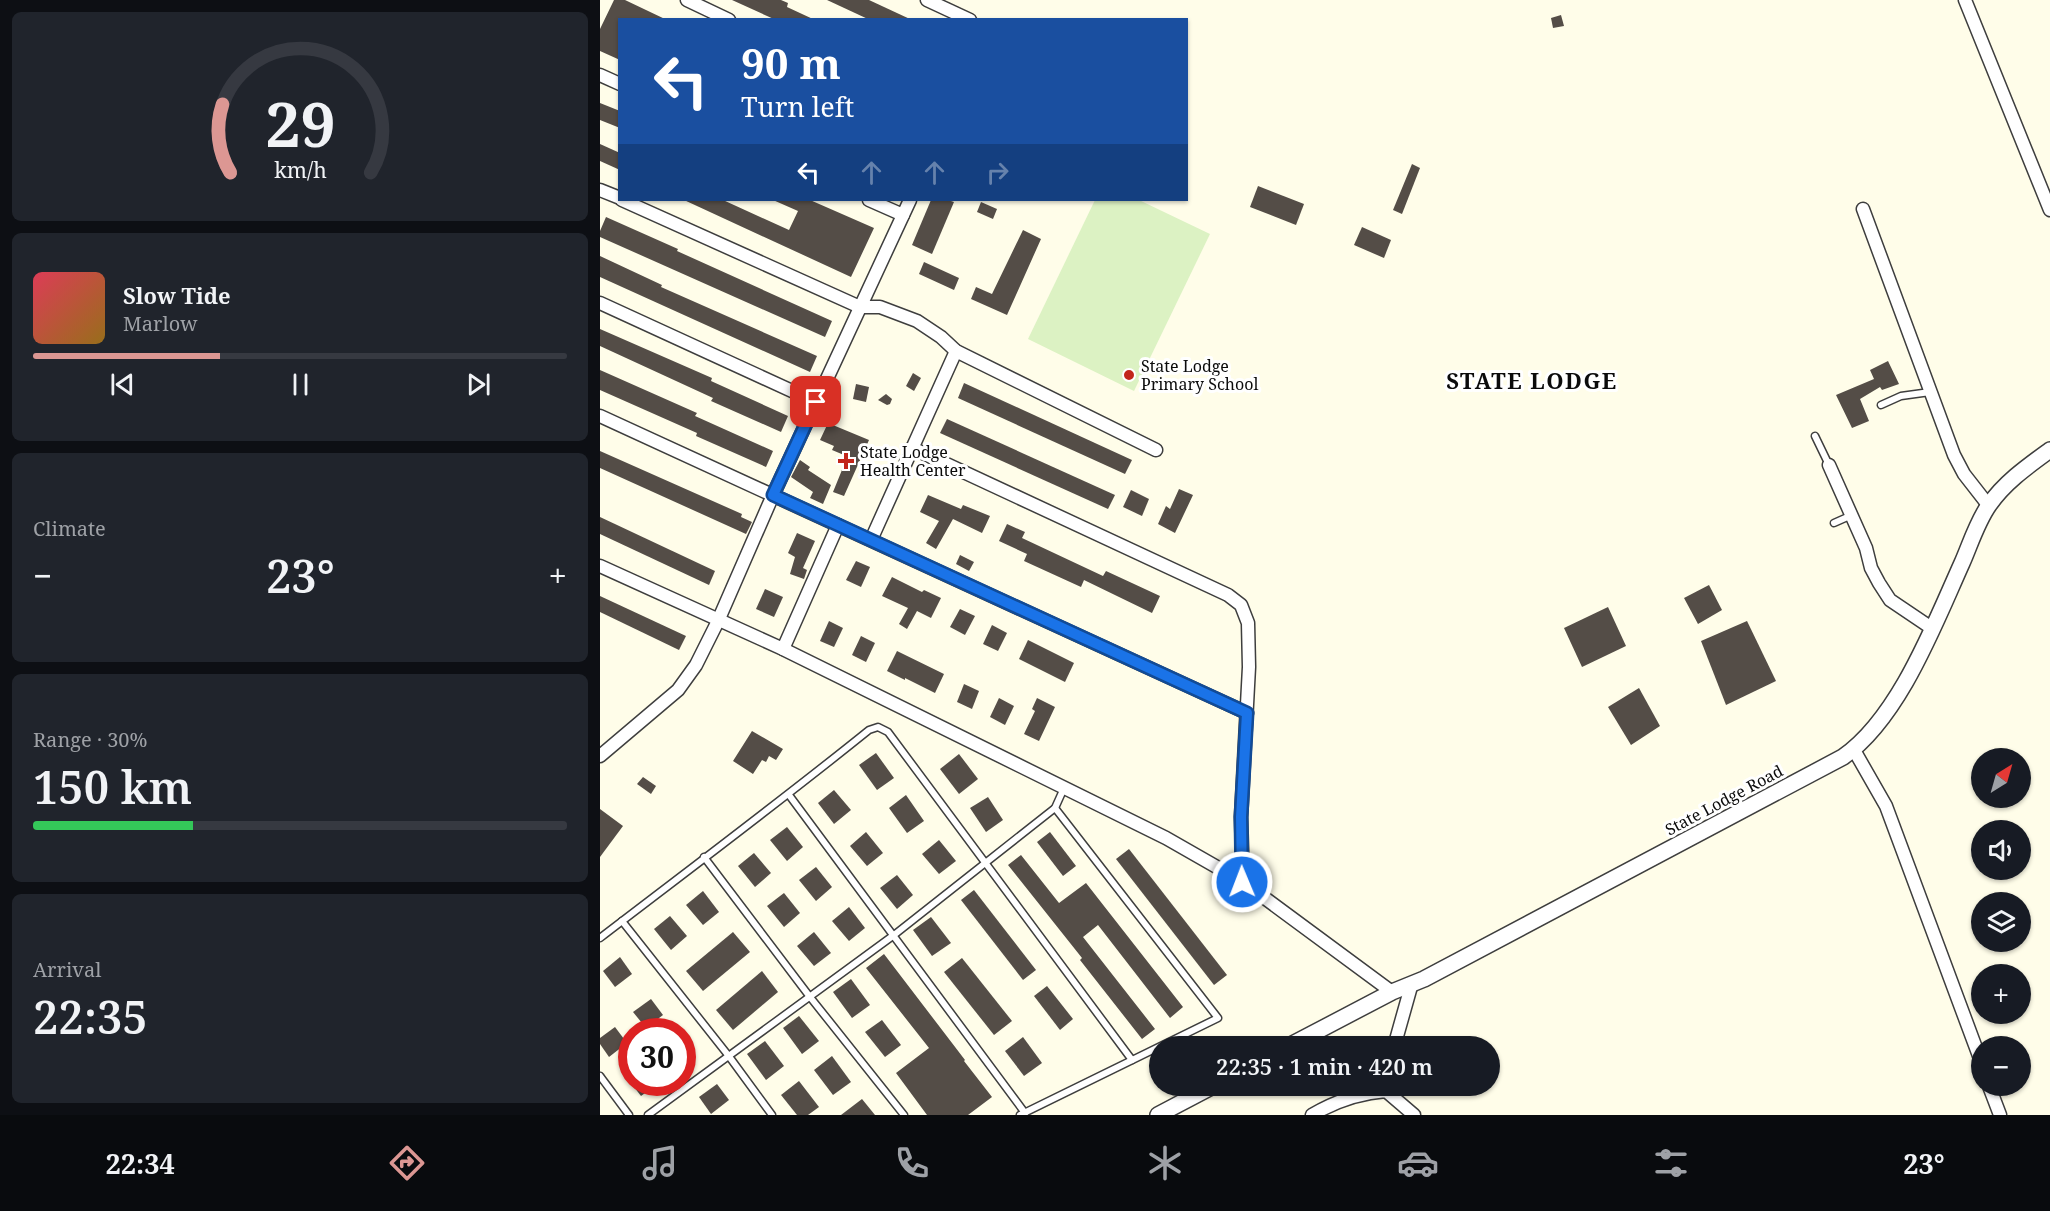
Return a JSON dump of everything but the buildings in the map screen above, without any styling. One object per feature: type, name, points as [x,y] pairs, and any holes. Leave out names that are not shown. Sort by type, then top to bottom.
[{"type":"street","points":[[687,0],[725,18]]},
{"type":"street","points":[[927,0],[966,18]]},
{"type":"street","points":[[1965,0],[2050,210]]},
{"type":"street","points":[[600,75],[618,83]]},
{"type":"street","points":[[600,190],[618,198]]},
{"type":"street","points":[[625,201],[860,307],[880,307],[917,321],[941,337],[956,351],[1156,450]]},
{"type":"street","points":[[870,201],[903,215]]},
{"type":"street","points":[[600,756],[678,690],[696,664],[718,621],[773,495],[910,201]]},
{"type":"street","points":[[1863,209],[1954,455],[1964,474],[1989,506]]},
{"type":"street","points":[[600,303],[816,402]]},
{"type":"street","points":[[871,540],[956,351]]},
{"type":"street","points":[[600,416],[1247,713]]},
{"type":"street","points":[[912,448],[1228,595],[1241,605],[1248,623],[1249,667],[1241,817],[1242,882]]},
{"type":"street","name":"State Lodge Road","points":[[1308,1036],[1854,750],[1889,711],[1933,629],[1989,506],[2020,471],[2050,450]]},
{"type":"street","points":[[1828,465],[1866,548],[1871,568],[1890,600],[1933,629]]},
{"type":"street","points":[[783,649],[838,525]]},
{"type":"street","points":[[600,566],[783,649],[1166,838],[1242,882],[1392,992]]},
{"type":"street","points":[[1854,750],[1886,806],[1971,1036]]},
{"type":"street","points":[[1397,1036],[1412,983]]},
{"type":"street","points":[[1158,1115],[1194,1096]]},
{"type":"street","points":[[1312,1115],[1357,1096]]},
{"type":"street","points":[[1394,1096],[1414,1115]]},
{"type":"street","points":[[1993,1096],[2000,1115]]},
{"type":"lane","points":[[1881,405],[1901,396],[1930,392]]},
{"type":"lane","points":[[1815,436],[1828,465]]},
{"type":"lane","points":[[1834,523],[1852,515]]},
{"type":"lane","points":[[600,938],[704,857],[789,795],[869,730],[878,727],[888,732],[1132,1060]]},
{"type":"lane","points":[[648,1115],[894,934],[984,864],[1055,808],[1065,788]]},
{"type":"lane","points":[[789,795],[894,934],[1023,1114],[1218,1018],[1055,808]]},
{"type":"lane","points":[[704,857],[904,1115]]},
{"type":"lane","points":[[622,921],[728,1055],[772,1115]]},
{"type":"lane","points":[[600,1076],[629,1115]]},
{"type":"green space","points":[[1095,201],[1141,201],[1210,234],[1134,391],[1028,339]]},
{"type":"place","name":"State Lodge Primary School","points":[[1129,375]]},
{"type":"place","name":"State Lodge Health Center","points":[[846,461]]},
{"type":"district","name":"STATE LODGE","points":[[1532,380]]},
{"type":"route","points":[[816,402],[773,495],[1247,713],[1241,817],[1242,882]]}]
